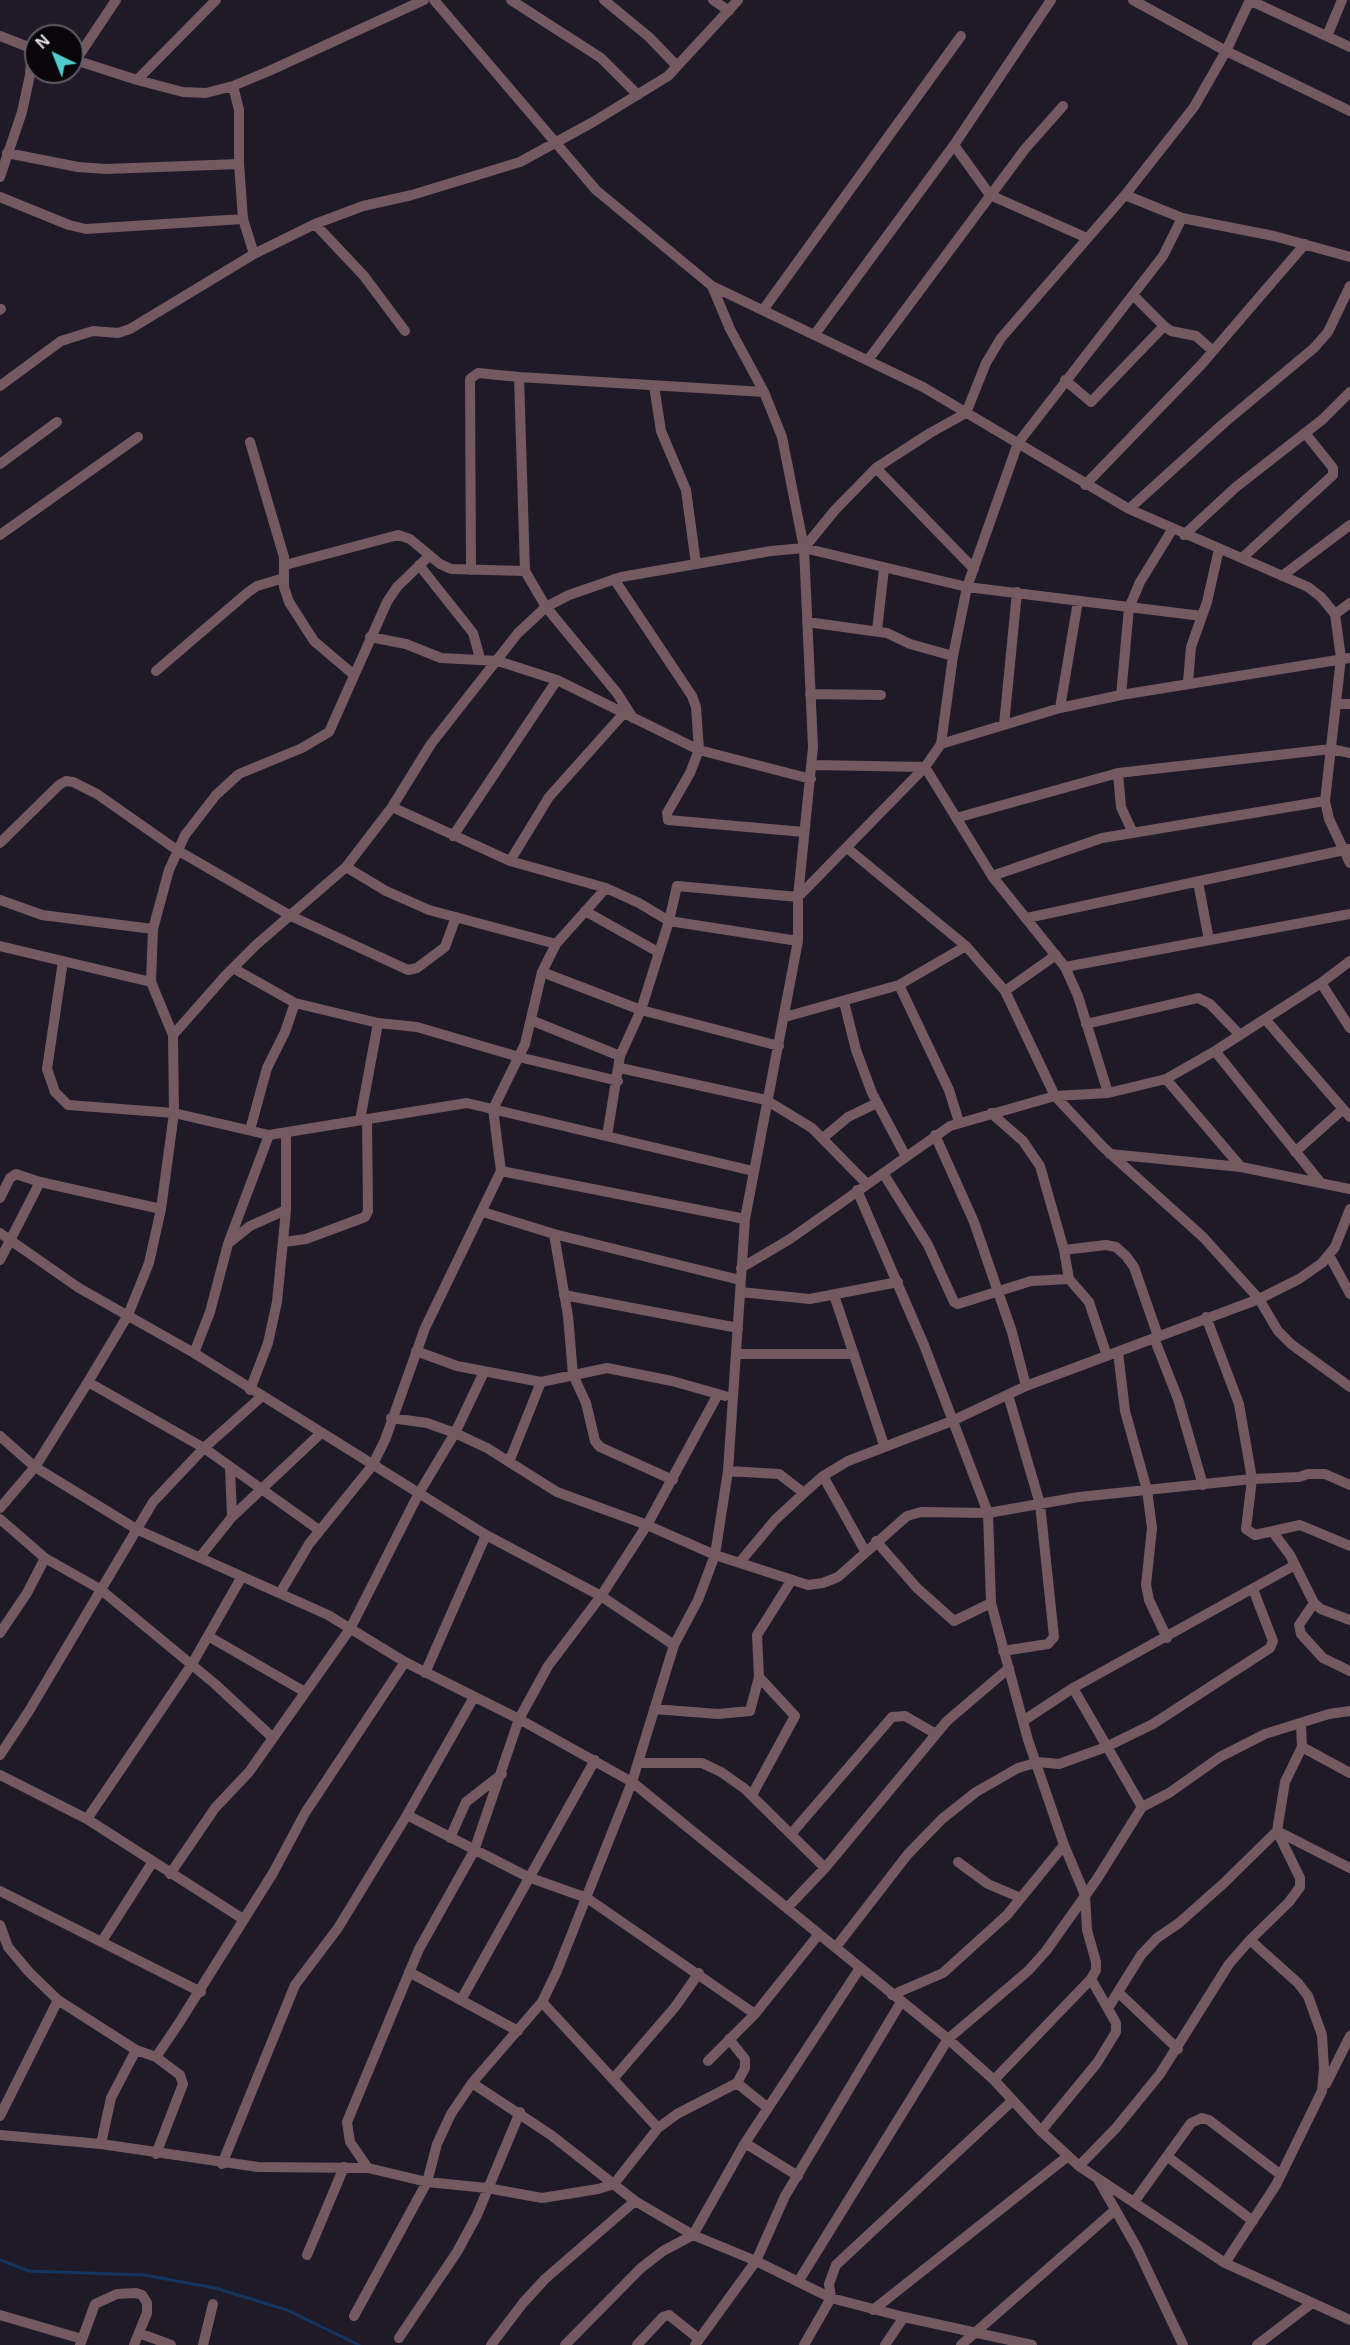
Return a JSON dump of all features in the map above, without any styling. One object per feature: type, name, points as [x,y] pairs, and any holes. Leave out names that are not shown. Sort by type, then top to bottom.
[{"type":"street","points":[[84,45],[116,0]]},
{"type":"street","points":[[136,80],[216,0]]},
{"type":"street","points":[[84,62],[136,80],[206,93],[233,86],[424,0]]},
{"type":"street","points":[[434,0],[596,190],[712,286],[923,387],[1129,509],[1172,530],[1308,587],[1322,597],[1335,614],[1345,658],[1325,801],[1329,819],[1347,850],[1350,863]]},
{"type":"street","points":[[511,0],[601,58],[639,95]]},
{"type":"street","points":[[604,0],[649,37],[677,66]]},
{"type":"street","points":[[713,0],[729,11]]},
{"type":"street","points":[[0,386],[61,341],[93,331],[118,333],[130,329],[254,254],[315,224],[363,206],[412,195],[501,169],[556,142],[639,95],[677,66],[738,0]]},
{"type":"street","points":[[815,334],[954,145],[1051,0]]},
{"type":"street","points":[[1133,0],[1226,51],[1350,111]]},
{"type":"street","points":[[804,548],[835,510],[876,468],[966,413],[986,363],[1001,338],[1125,195],[1194,107],[1226,51],[1250,0],[1350,46]]},
{"type":"street","points":[[1327,36],[1342,0]]},
{"type":"street","points":[[0,36],[24,46]]},
{"type":"street","points":[[763,310],[961,36]]},
{"type":"street","points":[[0,177],[22,112],[28,84]]},
{"type":"street","points":[[233,86],[239,110],[239,164],[243,219],[254,254]]},
{"type":"street","points":[[868,360],[1024,149],[1063,106]]},
{"type":"street","points":[[954,145],[990,195],[1087,238]]},
{"type":"street","points":[[7,153],[78,167],[106,169],[239,164]]},
{"type":"street","points":[[1125,195],[1182,218],[1215,223],[1350,257]]},
{"type":"street","points":[[0,197],[69,225],[86,229],[243,219]]},
{"type":"street","points":[[798,897],[925,767],[941,744],[953,656],[967,587],[1018,443],[1065,380],[1134,296],[1163,256],[1182,218]]},
{"type":"street","points":[[315,224],[364,276],[405,331]]},
{"type":"street","points":[[1085,485],[1213,351],[1305,244]]},
{"type":"street","points":[[354,2316],[426,2182],[443,2129],[472,2083],[542,2002],[587,1898],[632,1782],[674,1645],[698,1600],[715,1556],[728,1471],[745,1219],[798,941],[798,897],[812,765],[804,548],[782,438],[764,392],[730,329],[712,286]]},
{"type":"street","points":[[1129,509],[1224,423],[1314,348],[1328,332],[1350,286]]},
{"type":"street","points":[[1134,296],[1171,331],[1196,336],[1213,351]]},
{"type":"street","points":[[1065,380],[1091,402],[1164,326]]},
{"type":"street","points":[[471,570],[470,379],[478,373],[764,392]]},
{"type":"street","points":[[519,377],[525,571],[533,580],[546,607],[612,686],[628,716]]},
{"type":"street","points":[[654,386],[661,431],[686,490],[696,564]]},
{"type":"street","points":[[1184,535],[1236,487],[1305,433],[1350,392]]},
{"type":"street","points":[[0,464],[57,422]]},
{"type":"street","points":[[1242,558],[1333,475],[1333,468],[1305,433]]},
{"type":"street","points":[[0,535],[138,437]]},
{"type":"street","points":[[250,442],[285,565],[284,578],[289,602],[314,642],[354,675]]},
{"type":"street","points":[[876,468],[974,569]]},
{"type":"street","points":[[1282,576],[1350,525]]},
{"type":"street","points":[[1121,695],[1129,608],[1140,582],[1172,530]]},
{"type":"street","points":[[285,565],[398,535],[410,539],[429,556],[451,569],[525,571]]},
{"type":"street","points":[[173,1035],[233,968],[346,867],[392,807],[431,744],[518,633],[546,607],[569,595],[614,579],[771,551],[804,548],[884,569],[967,587],[1202,616]]},
{"type":"street","points":[[1188,682],[1191,647],[1202,616],[1219,549]]},
{"type":"street","points":[[0,1508],[35,1467],[88,1382],[128,1315],[149,1263],[161,1209],[174,1113],[173,1035],[151,982],[153,929],[177,850],[195,820],[239,774],[302,748],[329,732],[387,602],[429,556]]},
{"type":"street","points":[[419,566],[473,633],[480,658]]},
{"type":"street","points":[[876,630],[884,569]]},
{"type":"street","points":[[156,671],[247,592],[257,586],[284,578]]},
{"type":"street","points":[[614,579],[692,696],[698,721],[699,750],[690,773],[667,813],[671,823],[804,832]]},
{"type":"street","points":[[1004,725],[1017,592]]},
{"type":"street","points":[[1060,708],[1078,602]]},
{"type":"street","points":[[1335,614],[1350,603]]},
{"type":"street","points":[[807,622],[876,630],[910,644],[953,656]]},
{"type":"street","points":[[370,637],[406,644],[441,658],[480,658],[498,661],[557,680],[699,750],[811,779]]},
{"type":"street","points":[[941,744],[1060,708],[1121,695],[1188,682],[1345,658]]},
{"type":"street","points":[[453,837],[557,680]]},
{"type":"street","points":[[810,694],[881,695]]},
{"type":"street","points":[[1338,704],[1350,704]]},
{"type":"street","points":[[510,861],[549,797],[628,716]]},
{"type":"street","points":[[956,818],[1118,773],[1331,749],[1350,753]]},
{"type":"street","points":[[812,765],[925,767]]},
{"type":"street","points":[[925,767],[992,876],[1065,967],[1108,1092]]},
{"type":"street","points":[[1118,773],[1121,807],[1132,831]]},
{"type":"street","points":[[0,843],[66,781],[97,794],[177,850],[291,916],[408,970],[417,968],[444,947],[456,918]]},
{"type":"street","points":[[992,876],[1102,837],[1325,801]]},
{"type":"street","points":[[392,807],[453,837],[510,861],[606,888],[639,903],[669,921],[798,941]]},
{"type":"street","points":[[847,848],[966,946],[1005,991],[1055,1096],[1110,1154],[1203,1237],[1259,1299],[1278,1331],[1291,1344],[1350,1387]]},
{"type":"street","points":[[1027,918],[1149,890],[1198,882],[1347,850]]},
{"type":"street","points":[[346,867],[386,891],[429,910],[556,944]]},
{"type":"street","points":[[1198,882],[1209,940]]},
{"type":"street","points":[[607,1136],[618,1081],[620,1056],[641,1010],[669,921],[677,886],[798,897]]},
{"type":"street","points":[[280,1593],[320,1530],[372,1466],[385,1440],[416,1351],[501,1171],[493,1108],[519,1058],[532,1021],[542,972],[556,944],[606,888]]},
{"type":"street","points":[[0,900],[42,915],[153,929]]},
{"type":"street","points":[[585,911],[658,952]]},
{"type":"street","points":[[1065,967],[1350,914]]},
{"type":"street","points":[[0,946],[151,982]]},
{"type":"street","points":[[785,1017],[899,985],[966,946]]},
{"type":"street","points":[[1005,991],[1056,955]]},
{"type":"street","points":[[63,961],[47,1057],[49,1077],[55,1092],[68,1105],[174,1113],[269,1135],[468,1103],[607,1136],[694,1160],[753,1171]]},
{"type":"street","points":[[741,1268],[790,1239],[905,1155],[934,1135],[959,1122],[1055,1096],[1108,1092],[1166,1079],[1265,1019],[1321,983],[1350,961]]},
{"type":"street","points":[[233,968],[295,1003],[378,1023],[417,1027],[519,1058],[618,1081]]},
{"type":"street","points":[[542,972],[641,1010],[779,1046]]},
{"type":"street","points":[[1321,983],[1347,1017],[1350,1028]]},
{"type":"street","points":[[899,985],[949,1090],[959,1122]]},
{"type":"street","points":[[1086,1024],[1198,998],[1210,1004],[1240,1035]]},
{"type":"street","points":[[844,1002],[856,1050],[877,1103],[905,1155]]},
{"type":"street","points":[[250,1130],[267,1068],[285,1032],[295,1003]]},
{"type":"street","points":[[1265,1019],[1347,1113],[1295,1152]]},
{"type":"street","points":[[532,1021],[620,1056]]},
{"type":"street","points":[[284,1242],[306,1239],[365,1217],[368,1211],[364,1119],[378,1023]]},
{"type":"street","points":[[1215,1051],[1320,1182]]},
{"type":"street","points":[[620,1068],[766,1100],[802,1120],[823,1138],[862,1187],[988,1513],[991,1603],[1023,1721],[1064,1845],[1085,1895],[1087,1930],[1096,1962],[1096,1970],[1091,1979],[994,2080]]},
{"type":"street","points":[[1166,1079],[1241,1167]]},
{"type":"street","points":[[823,1138],[848,1117],[877,1103]]},
{"type":"street","points":[[991,1113],[1023,1141],[1040,1166],[1064,1250],[1069,1279],[1089,1302],[1107,1356]]},
{"type":"street","points":[[250,1390],[268,1343],[284,1242],[286,1133]]},
{"type":"street","points":[[194,1353],[210,1312],[228,1244],[269,1135]]},
{"type":"street","points":[[934,1135],[974,1222],[1012,1332],[1026,1386]]},
{"type":"street","points":[[1110,1154],[1241,1167],[1350,1189]]},
{"type":"street","points":[[501,1171],[745,1219]]},
{"type":"street","points":[[883,1173],[928,1245],[954,1302],[958,1304],[1031,1281],[1069,1279]]},
{"type":"street","points":[[0,1198],[12,1175],[16,1174],[40,1182],[161,1209]]},
{"type":"street","points":[[0,1260],[40,1182]]},
{"type":"street","points":[[740,1562],[775,1520],[823,1476],[848,1461],[952,1420],[1026,1386],[1259,1299],[1299,1279],[1322,1263],[1329,1255],[1350,1209]]},
{"type":"street","points":[[228,1244],[250,1226],[286,1210]]},
{"type":"street","points":[[483,1212],[740,1286],[810,1299],[898,1282]]},
{"type":"street","points":[[0,1233],[80,1288],[194,1353],[261,1397],[486,1535],[601,1596],[674,1645]]},
{"type":"street","points":[[554,1234],[573,1375],[580,1395],[586,1403],[592,1434],[600,1447],[673,1480]]},
{"type":"street","points":[[1064,1250],[1106,1245],[1116,1247],[1134,1267],[1178,1399],[1203,1485]]},
{"type":"street","points":[[1329,1255],[1350,1294]]},
{"type":"street","points":[[564,1295],[738,1328]]},
{"type":"street","points":[[834,1295],[884,1445]]},
{"type":"street","points":[[1206,1317],[1239,1404],[1252,1479],[1246,1529],[1255,1535],[1300,1525],[1350,1546]]},
{"type":"street","points":[[416,1351],[484,1372],[541,1382],[615,1368],[733,1398]]},
{"type":"street","points":[[1118,1352],[1125,1411],[1147,1490],[1152,1528],[1146,1585],[1149,1600],[1167,1638]]},
{"type":"street","points":[[736,1354],[854,1354]]},
{"type":"street","points":[[170,1874],[215,1808],[249,1772],[350,1629],[419,1493],[455,1433],[484,1372]]},
{"type":"street","points":[[88,1382],[204,1448],[320,1530]]},
{"type":"street","points":[[508,1462],[541,1382]]},
{"type":"street","points":[[368,2168],[350,2142],[347,2122],[422,1943],[474,1851],[519,1719],[548,1666],[601,1596],[647,1526],[718,1394]]},
{"type":"street","points":[[1004,1651],[1048,1644],[1054,1637],[1040,1504],[1008,1395]]},
{"type":"street","points":[[0,1755],[29,1711],[153,1502],[167,1484],[204,1448],[261,1397]]},
{"type":"street","points":[[391,1419],[427,1423],[455,1433],[557,1492],[647,1526],[715,1556],[808,1585],[823,1583],[838,1577],[876,1541],[907,1516],[921,1512],[988,1513],[1147,1490],[1325,1474],[1350,1485]]},
{"type":"street","points":[[200,1557],[232,1517],[321,1433]]},
{"type":"street","points":[[0,1437],[35,1467],[138,1530],[241,1578],[280,1593],[350,1629],[425,1673],[519,1719],[632,1782],[948,2039],[994,2080],[1041,2131],[1079,2166],[1225,2263],[1350,2320]]},
{"type":"street","points":[[231,1467],[232,1517]]},
{"type":"street","points":[[728,1471],[779,1474],[804,1493]]},
{"type":"street","points":[[823,1476],[865,1551]]},
{"type":"street","points":[[0,1519],[45,1558],[100,1589],[192,1664],[272,1737]]},
{"type":"street","points":[[1272,1531],[1295,1565],[1314,1603],[1320,1609],[1350,1620]]},
{"type":"street","points":[[425,1673],[486,1535]]},
{"type":"street","points":[[876,1541],[917,1588],[954,1621],[991,1603]]},
{"type":"street","points":[[0,1633],[27,1593],[45,1558]]},
{"type":"street","points":[[1023,1721],[1073,1688],[1167,1638],[1295,1565]]},
{"type":"street","points":[[87,1819],[192,1664],[241,1578]]},
{"type":"street","points":[[654,1709],[747,1713],[753,1708],[759,1677],[757,1635],[791,1581]]},
{"type":"street","points":[[836,1947],[908,1854],[942,1819],[1004,1774],[1038,1762],[1059,1764],[1106,1747],[1153,1724],[1270,1648],[1273,1641],[1253,1589]]},
{"type":"street","points":[[1314,1603],[1299,1625],[1300,1634],[1323,1658],[1350,1671]]},
{"type":"street","points":[[208,1636],[304,1692]]},
{"type":"street","points":[[156,2057],[201,1992],[243,1919],[273,1873],[305,1813],[405,1662]]},
{"type":"street","points":[[787,1908],[825,1868],[936,1734],[972,1698],[1009,1668]]},
{"type":"street","points":[[752,1795],[795,1716],[759,1677]]},
{"type":"street","points":[[1073,1688],[1142,1807]]},
{"type":"street","points":[[222,2164],[295,1985],[338,1928],[407,1815],[474,1697]]},
{"type":"street","points":[[798,2282],[948,2039],[1028,1971],[1062,1930],[1142,1807],[1169,1793],[1220,1757],[1265,1734],[1329,1714],[1350,1711]]},
{"type":"street","points":[[791,1834],[892,1717],[905,1716],[936,1734]]},
{"type":"street","points":[[1108,2008],[1141,1955],[1157,1938],[1179,1923],[1224,1883],[1276,1831],[1285,1782],[1302,1747],[1301,1724]]},
{"type":"street","points":[[1302,1747],[1350,1773]]},
{"type":"street","points":[[461,2000],[595,1760]]},
{"type":"street","points":[[638,1763],[702,1763],[721,1772],[752,1795],[825,1868]]},
{"type":"street","points":[[450,1838],[466,1802],[502,1774]]},
{"type":"street","points":[[0,1775],[87,1819],[152,1863],[243,1919]]},
{"type":"street","points":[[407,1815],[528,1877],[587,1898],[755,2014]]},
{"type":"street","points":[[1276,1831],[1350,1868]]},
{"type":"street","points":[[1079,2166],[1139,2101],[1178,2049],[1230,1964],[1250,1940],[1289,1902],[1300,1887],[1300,1878],[1276,1831]]},
{"type":"street","points":[[637,2345],[663,2317],[669,2315],[697,2342],[756,2261],[774,2219],[896,1999],[943,1973],[1007,1915],[1064,1845]]},
{"type":"street","points":[[958,1862],[988,1884],[1021,1898]]},
{"type":"street","points":[[102,1941],[152,1863]]},
{"type":"street","points":[[0,1892],[201,1992]]},
{"type":"street","points":[[0,1924],[8,1947],[29,1972],[58,2000],[136,2050],[156,2057],[180,2075],[183,2084],[156,2154]]},
{"type":"street","points":[[708,2061],[755,2014],[819,1934]]},
{"type":"street","points":[[1250,1940],[1298,1983],[1314,2008],[1325,2049],[1322,2091]]},
{"type":"street","points":[[565,2345],[641,2268],[663,2251],[693,2235],[746,2143],[860,1968]]},
{"type":"street","points":[[409,1972],[518,2031]]},
{"type":"street","points":[[613,2079],[675,2007],[699,1974]]},
{"type":"street","points":[[1041,2131],[1113,2040],[1116,2023],[1091,1979]]},
{"type":"street","points":[[1118,1992],[1178,2049]]},
{"type":"street","points":[[0,2116],[58,2000]]},
{"type":"street","points":[[542,2002],[658,2128]]},
{"type":"street","points":[[1225,2263],[1281,2175],[1350,2036]]},
{"type":"street","points":[[0,2135],[101,2144],[222,2164],[292,2169],[368,2168],[426,2182],[487,2188],[542,2198],[572,2196],[614,2184],[658,2128],[676,2114],[737,2083],[745,2068],[745,2059],[729,2039]]},
{"type":"street","points":[[101,2144],[111,2098],[136,2050]]},
{"type":"street","points":[[472,2083],[520,2112],[635,2201],[693,2235],[756,2261],[831,2298],[975,2334],[1032,2345]]},
{"type":"street","points":[[737,2083],[768,2108]]},
{"type":"street","points":[[804,2345],[831,2298],[829,2284],[836,2265],[1012,2101]]},
{"type":"street","points":[[399,2338],[457,2252],[477,2215],[520,2112]]},
{"type":"street","points":[[1134,2202],[1191,2123],[1202,2118],[1209,2120],[1281,2175]]},
{"type":"street","points":[[746,2143],[798,2176]]},
{"type":"street","points":[[873,2310],[1068,2156]]},
{"type":"street","points":[[1168,2157],[1253,2221]]},
{"type":"street","points":[[307,2255],[345,2167]]},
{"type":"street","points":[[1099,2180],[1137,2248],[1183,2345]]},
{"type":"street","points":[[491,2345],[545,2279],[635,2201]]},
{"type":"street","points":[[961,2345],[1115,2210]]},
{"type":"street","points":[[0,2315],[81,2342],[95,2304],[117,2294],[136,2293],[142,2295],[147,2303],[147,2313],[134,2345]]},
{"type":"street","points":[[1257,2345],[1312,2303]]},
{"type":"street","points":[[203,2345],[213,2304]]},
{"type":"street","points":[[892,2342],[904,2317]]},
{"type":"street","points":[[139,2333],[171,2345]]},
{"type":"waterway","points":[[0,2260],[29,2271],[144,2275],[215,2288],[287,2310],[359,2345]]}]
